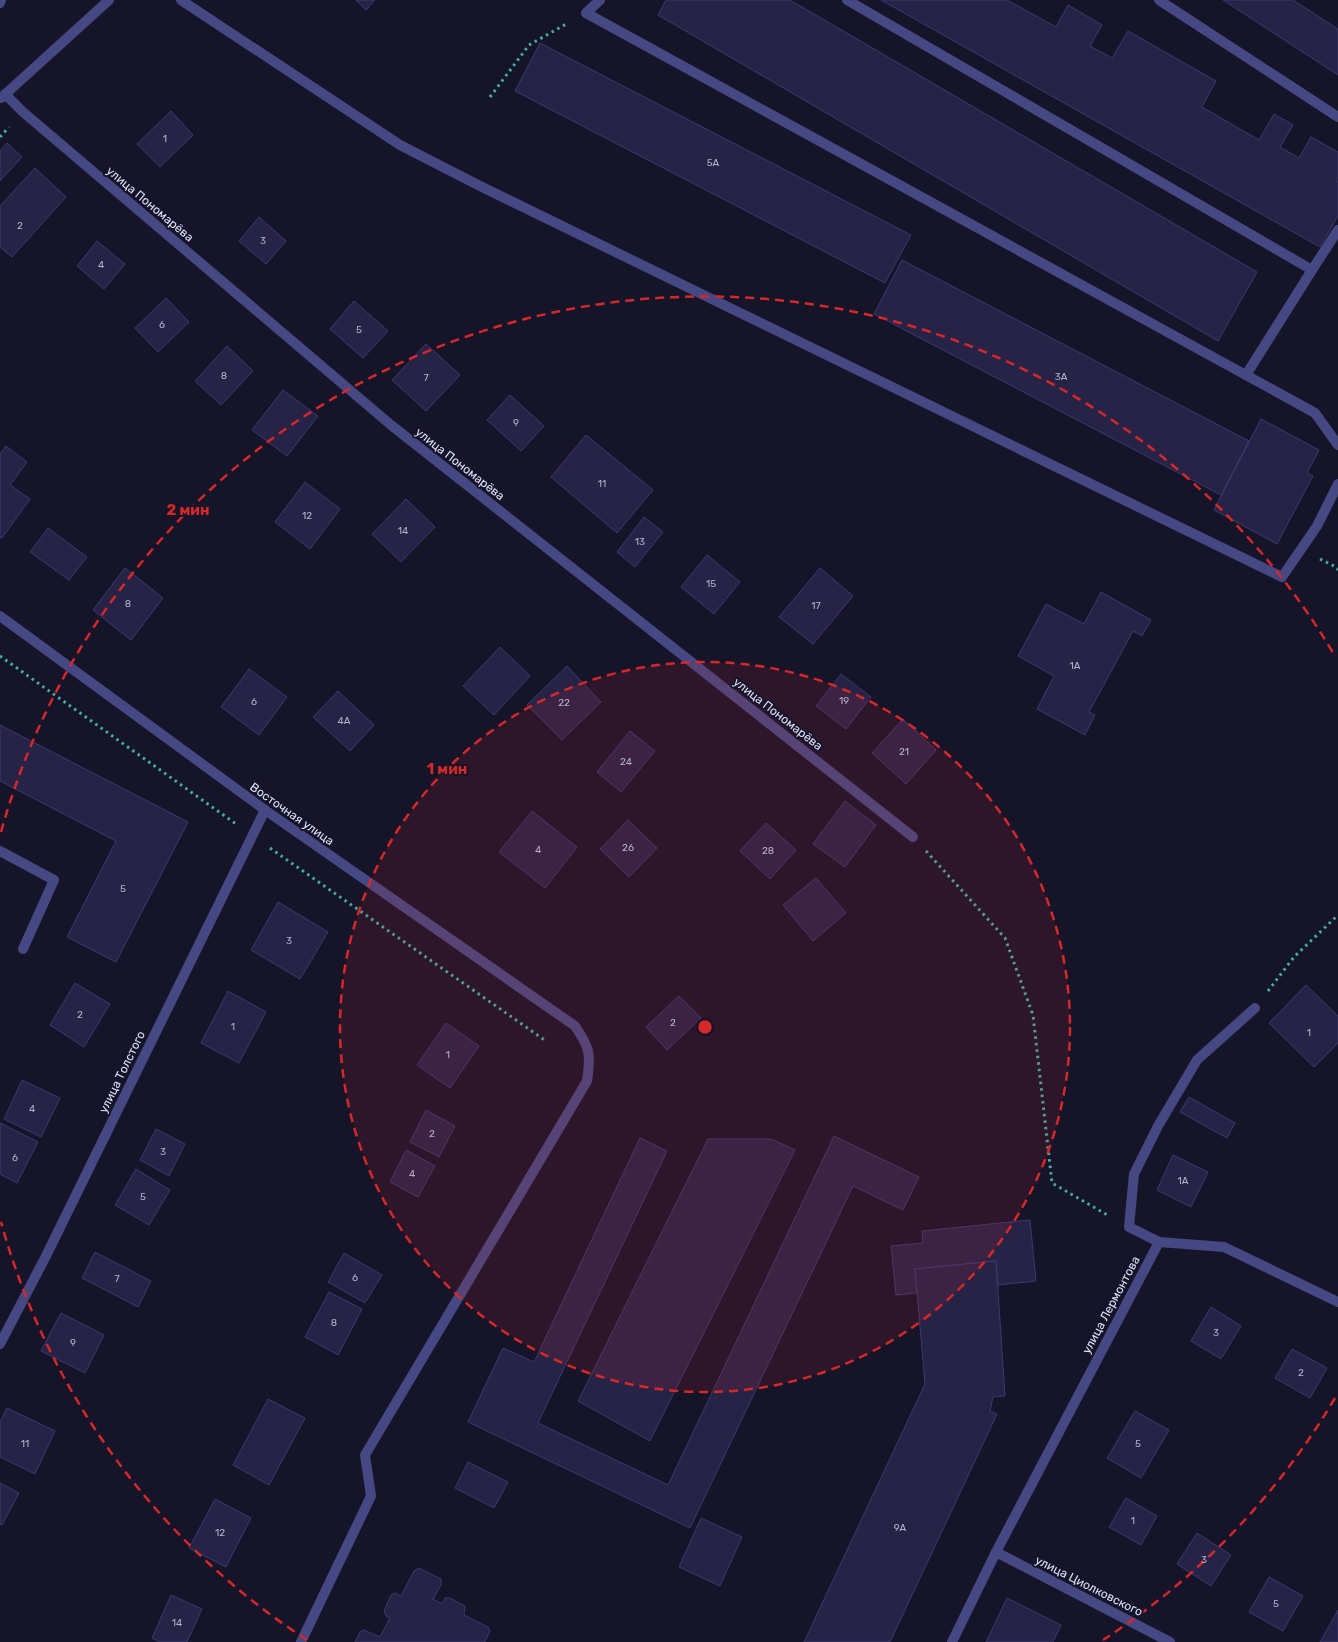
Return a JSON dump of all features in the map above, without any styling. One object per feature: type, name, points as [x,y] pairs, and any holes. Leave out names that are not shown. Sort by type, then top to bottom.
[{"type":"street","points":[[3,96],[109,0]]},
{"type":"street","points":[[181,0],[400,145],[1282,577],[1317,526],[1338,484]]},
{"type":"street","points":[[600,0],[586,12],[1314,413],[1338,445]]},
{"type":"street","points":[[847,0],[1312,270]]},
{"type":"street","points":[[1160,0],[1338,117]]},
{"type":"street","name":"улица Пономарёва","points":[[3,96],[391,425],[913,837]]},
{"type":"street","points":[[1246,375],[1338,230]]},
{"type":"street","name":"Восточная улица","points":[[0,616],[265,810],[575,1026],[586,1043],[590,1060],[588,1081],[365,1456],[370,1496],[301,1642]]},
{"type":"street","name":"улица Толстого","points":[[0,1344],[46,1256],[265,810]]},
{"type":"street","points":[[0,851],[54,880],[23,949]]},
{"type":"street","points":[[1255,1008],[1197,1060],[1158,1126],[1134,1174],[1129,1227],[1158,1242],[1224,1247],[1338,1302]]},
{"type":"street","name":"улица Лермонтова","points":[[952,1642],[996,1552],[1158,1242]]},
{"type":"street","name":"улица Циолковского","points":[[996,1552],[1170,1642]]},
{"type":"path","points":[[490,97],[529,45],[586,12]]},
{"type":"path","points":[[0,656],[546,1041]]},
{"type":"path","points":[[913,837],[1006,938],[1033,1015],[1052,1183],[1129,1227]]},
{"type":"path","points":[[1255,1008],[1294,957],[1338,915]]},
{"type":"building","points":[[356,0],[375,0],[366,10]]},
{"type":"building","points":[[666,0],[790,0],[1257,272],[1218,341],[658,15]]},
{"type":"building","points":[[881,0],[1007,0],[1056,27],[1068,5],[1102,25],[1090,46],[1112,58],[1128,31],[1216,81],[1202,107],[1259,140],[1274,114],[1293,125],[1280,147],[1299,158],[1311,137],[1338,152],[1338,176],[1336,181],[1338,182],[1338,216],[1320,247]]},
{"type":"building","points":[[1223,0],[1293,0],[1338,29],[1338,75]]},
{"type":"building","points":[[540,43],[911,235],[885,283],[515,91]]},
{"type":"building","points":[[171,111],[193,135],[160,167],[137,144]]},
{"type":"building","points":[[7,143],[22,157],[0,181],[0,151]]},
{"type":"building","points":[[35,168],[66,197],[12,257],[0,247],[0,206]]},
{"type":"building","points":[[259,217],[286,241],[266,264],[239,241]]},
{"type":"building","points":[[97,241],[125,264],[104,289],[77,266]]},
{"type":"building","points":[[902,260],[1249,441],[1221,495],[874,314]]},
{"type":"building","points":[[166,298],[189,322],[158,352],[135,328]]},
{"type":"building","points":[[354,301],[388,331],[363,358],[330,329]]},
{"type":"building","points":[[426,344],[460,375],[426,411],[392,380]]},
{"type":"building","points":[[227,346],[253,371],[221,405],[195,381]]},
{"type":"building","points":[[283,390],[318,416],[287,456],[252,430]]},
{"type":"building","points":[[510,395],[544,426],[521,451],[487,420]]},
{"type":"building","points":[[1261,419],[1319,450],[1307,473],[1313,476],[1277,544],[1214,510]]},
{"type":"building","points":[[586,435],[653,490],[617,533],[551,477]]},
{"type":"building","points":[[6,446],[27,462],[10,485],[30,499],[2,538],[0,537],[0,454]]},
{"type":"building","points":[[305,482],[340,509],[310,549],[275,522]]},
{"type":"building","points":[[406,499],[435,527],[401,562],[372,534]]},
{"type":"building","points":[[644,517],[663,532],[635,567],[617,552]]},
{"type":"building","points":[[48,528],[87,557],[69,580],[30,552]]},
{"type":"building","points":[[707,555],[740,582],[714,614],[681,587]]},
{"type":"building","points":[[125,568],[163,598],[131,640],[93,610]]},
{"type":"building","points":[[820,568],[853,596],[813,644],[779,617]]},
{"type":"building","points":[[1101,592],[1151,620],[1142,636],[1133,631],[1089,712],[1095,715],[1085,735],[1037,709],[1054,676],[1018,656],[1046,604],[1084,624]]},
{"type":"building","points":[[500,647],[530,676],[494,715],[463,686]]},
{"type":"building","points":[[567,666],[601,702],[562,740],[527,705]]},
{"type":"building","points":[[249,669],[287,697],[259,735],[221,707]]},
{"type":"building","points":[[841,674],[871,697],[846,729],[816,706]]},
{"type":"building","points":[[338,691],[374,725],[350,751],[313,717]]},
{"type":"building","points":[[903,719],[936,750],[906,784],[872,753]]},
{"type":"building","points":[[0,725],[188,822],[116,962],[67,937],[116,841],[0,781]]},
{"type":"building","points":[[630,731],[655,751],[621,792],[597,772]]},
{"type":"building","points":[[845,801],[876,825],[845,867],[813,844]]},
{"type":"building","points":[[532,811],[577,847],[545,888],[499,852]]},
{"type":"building","points":[[628,820],[657,848],[629,877],[600,849]]},
{"type":"building","points":[[766,823],[796,850],[770,879],[740,851]]},
{"type":"building","points":[[816,878],[846,913],[813,941],[783,905]]},
{"type":"building","points":[[278,902],[328,932],[300,979],[251,950]]},
{"type":"building","points":[[75,983],[110,1004],[84,1047],[50,1025]]},
{"type":"building","points":[[1306,985],[1338,1016],[1338,1043],[1314,1067],[1269,1023]]},
{"type":"building","points":[[228,991],[266,1012],[239,1063],[201,1043]]},
{"type":"building","points":[[679,996],[701,1018],[667,1050],[646,1027]]},
{"type":"building","points":[[446,1023],[479,1046],[450,1088],[417,1065]]},
{"type":"building","points":[[22,1080],[60,1098],[41,1137],[4,1119]]},
{"type":"building","points":[[1189,1097],[1235,1123],[1227,1138],[1180,1112]]},
{"type":"building","points":[[426,1110],[455,1126],[439,1157],[410,1142]]},
{"type":"building","points":[[0,1123],[38,1142],[17,1183],[0,1174]]},
{"type":"building","points":[[156,1129],[185,1144],[169,1176],[140,1160]]},
{"type":"building","points":[[834,1136],[919,1177],[903,1210],[853,1186],[690,1528],[468,1422],[503,1348],[534,1362],[640,1138],[667,1151],[538,1423],[668,1485]]},
{"type":"building","points":[[708,1139],[771,1139],[795,1150],[650,1441],[578,1401]]},
{"type":"building","points":[[406,1150],[435,1166],[418,1197],[390,1182]]},
{"type":"building","points":[[1173,1155],[1208,1172],[1191,1207],[1157,1190]]},
{"type":"building","points":[[136,1169],[170,1190],[149,1225],[115,1205]]},
{"type":"building","points":[[1030,1220],[1036,1281],[998,1285],[996,1261],[915,1269],[917,1293],[896,1295],[891,1246],[923,1243],[922,1231]]},
{"type":"building","points":[[95,1252],[151,1281],[138,1307],[82,1278]]},
{"type":"building","points":[[344,1253],[382,1275],[365,1303],[328,1282]]},
{"type":"building","points":[[996,1261],[1005,1396],[993,1397],[990,1411],[997,1414],[890,1642],[804,1642],[925,1384],[915,1269]]},
{"type":"building","points":[[329,1292],[362,1309],[338,1355],[305,1337]]},
{"type":"building","points":[[1211,1307],[1241,1326],[1221,1359],[1191,1341]]},
{"type":"building","points":[[61,1313],[104,1335],[85,1373],[41,1351]]},
{"type":"building","points":[[1292,1349],[1327,1368],[1310,1398],[1275,1378]]},
{"type":"building","points":[[268,1399],[305,1418],[269,1485],[233,1465]]},
{"type":"building","points":[[7,1408],[55,1431],[35,1474],[0,1457],[0,1422]]},
{"type":"building","points":[[1135,1411],[1169,1430],[1141,1478],[1107,1458]]},
{"type":"building","points":[[468,1462],[508,1482],[494,1508],[455,1488]]},
{"type":"building","points":[[0,1483],[19,1493],[2,1525],[0,1524]]},
{"type":"building","points":[[1126,1498],[1157,1516],[1141,1545],[1109,1527]]},
{"type":"building","points":[[215,1499],[251,1518],[226,1567],[189,1548]]},
{"type":"building","points":[[701,1518],[742,1537],[720,1586],[679,1567]]},
{"type":"building","points":[[1197,1533],[1231,1555],[1211,1586],[1177,1564]]},
{"type":"building","points":[[419,1568],[441,1579],[441,1585],[433,1599],[442,1604],[445,1598],[450,1598],[465,1606],[464,1615],[488,1627],[490,1631],[485,1642],[355,1642],[360,1632],[364,1630],[380,1637],[390,1618],[386,1616],[384,1611],[391,1595],[395,1593],[401,1596],[414,1571]]},
{"type":"building","points":[[1269,1577],[1303,1596],[1283,1631],[1249,1612]]},
{"type":"building","points":[[171,1595],[202,1609],[187,1642],[160,1642],[152,1638]]},
{"type":"building","points":[[1007,1598],[1061,1625],[1053,1642],[986,1642]]},
{"type":"building","points":[[1338,1610],[1338,1642],[1320,1642]]}]
